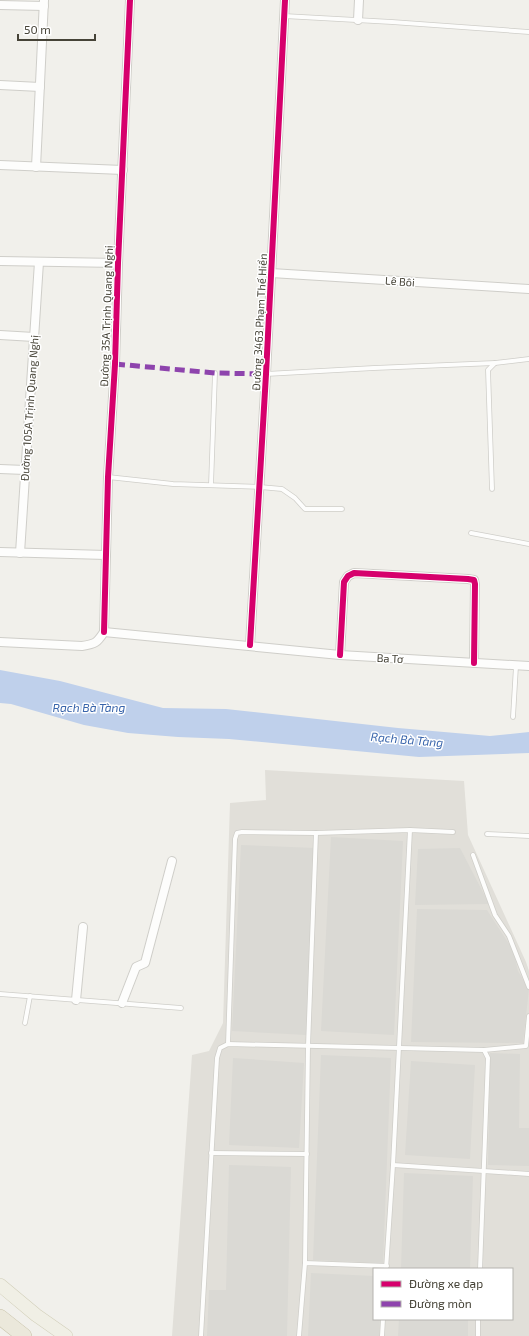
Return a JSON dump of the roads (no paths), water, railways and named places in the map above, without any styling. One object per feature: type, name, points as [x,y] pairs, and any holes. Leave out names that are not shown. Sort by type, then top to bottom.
[{"type":"highway","points":[[0,1317],[24,1336]]},
{"type":"main road","points":[[0,1285],[36,1315],[66,1336]]},
{"type":"street","name":"Đường 35A Trịnh Quang Nghị","points":[[104,632],[108,477],[115,364],[130,0]]},
{"type":"street","name":"Đường 3463 Phạm Thế Hiển","points":[[250,645],[260,487],[285,0]]},
{"type":"street","points":[[358,20],[359,0]]},
{"type":"street","points":[[0,5],[44,3],[36,167]]},
{"type":"street","points":[[0,85],[40,86]]},
{"type":"street","points":[[0,165],[123,170]]},
{"type":"street","points":[[0,261],[118,263]]},
{"type":"street","name":"Đường 105A Trịnh Quang Nghị","points":[[20,554],[39,262]]},
{"type":"street","name":"Lê Bôi","points":[[271,273],[529,289]]},
{"type":"street","points":[[0,335],[34,337]]},
{"type":"street","points":[[0,469],[25,470]]},
{"type":"street","points":[[0,552],[20,554],[106,555]]},
{"type":"street","points":[[340,655],[344,582],[348,576],[354,572],[474,580],[474,663]]},
{"type":"street","points":[[0,642],[82,646],[98,642],[104,632]]},
{"type":"street","name":"Ba Tơ","points":[[104,632],[250,645],[340,655],[529,666]]},
{"type":"street","points":[[122,1003],[136,967],[145,963],[172,860]]},
{"type":"street","points":[[76,1000],[83,926]]},
{"type":"lane","points":[[284,16],[529,32]]},
{"type":"lane","points":[[266,374],[495,363],[529,359]]},
{"type":"lane","points":[[492,489],[488,370],[495,363]]},
{"type":"lane","points":[[211,485],[215,373]]},
{"type":"lane","points":[[108,477],[173,484],[282,489],[295,498],[305,509],[342,509]]},
{"type":"lane","points":[[471,533],[529,544]]},
{"type":"lane","points":[[512,717],[516,666]]},
{"type":"lane","points":[[228,1044],[234,839],[237,833],[316,833],[410,830],[453,832]]},
{"type":"lane","points":[[304,1263],[386,1268],[393,1165],[410,830]]},
{"type":"lane","points":[[299,1336],[304,1263],[308,1046],[316,833]]},
{"type":"lane","points":[[487,834],[529,836]]},
{"type":"lane","points":[[473,855],[495,915],[508,936],[529,987]]},
{"type":"lane","points":[[0,994],[181,1008]]},
{"type":"lane","points":[[26,1023],[30,996]]},
{"type":"lane","points":[[200,1336],[217,1058],[220,1048],[228,1044],[484,1050],[526,1046],[529,1016]]},
{"type":"lane","points":[[480,1268],[488,1058],[484,1050]]},
{"type":"lane","points":[[211,1153],[307,1154]]},
{"type":"lane","points":[[393,1165],[529,1174]]},
{"type":"lane","points":[[382,1336],[383,1320]]},
{"type":"lane","points":[[478,1320],[478,1336]]},
{"type":"water","name":"Rạch Bà Tàng","points":[[0,670],[60,681],[163,708],[226,709],[398,728],[490,736],[529,732],[529,753],[419,757],[229,739],[128,733],[84,725],[11,704],[0,703]]}]
